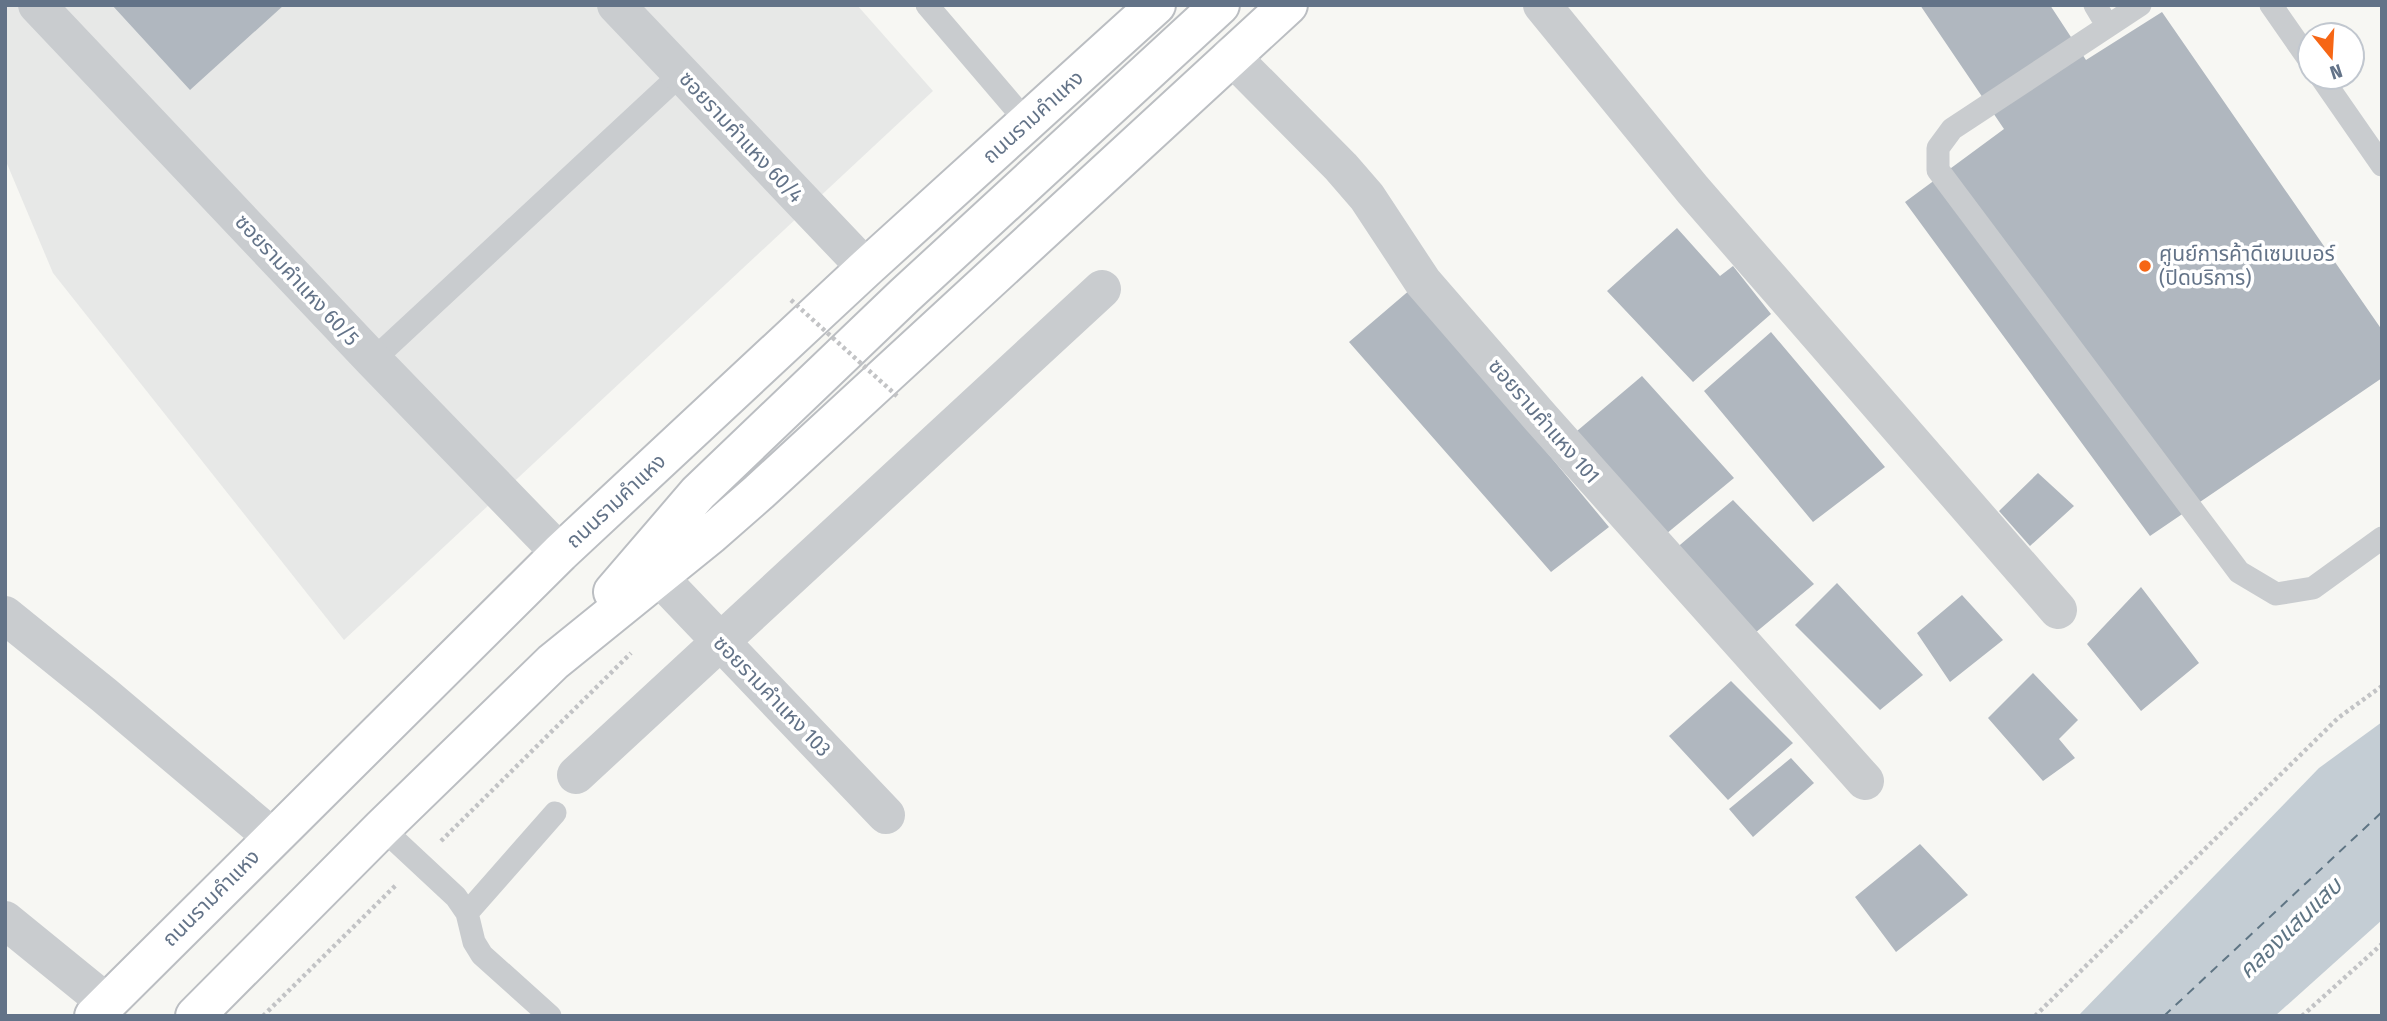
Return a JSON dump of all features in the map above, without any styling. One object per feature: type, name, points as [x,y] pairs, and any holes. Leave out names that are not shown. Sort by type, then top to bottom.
[{"type":"main road","name":"ถนนรามคำแหง","points":[[100,1009],[560,553],[866,268],[1156,5]]},
{"type":"main road","name":"ถนนรามคำแหง","points":[[195,1016],[552,662],[698,493],[904,296],[1220,5]]},
{"type":"main road","name":"ถนนรามคำแหง","points":[[552,662],[710,536],[1288,5]]},
{"type":"street","name":"ซอยรามคำแหง 60/5","points":[[37,5],[560,553]]},
{"type":"street","name":"ซอยรามคำแหง 60/4","points":[[616,5],[866,268]]},
{"type":"street","points":[[1542,5],[1693,190],[2058,610]]},
{"type":"street","name":"ซอยรามคำแหง 101","points":[[1231,56],[1341,167],[1367,198],[1423,282],[1865,781]]},
{"type":"street","points":[[576,775],[1102,289]]},
{"type":"street","name":"ซอยรามคำแหง 103","points":[[659,577],[886,815]]},
{"type":"street","points":[[5,615],[272,837]]},
{"type":"street","points":[[5,920],[100,1009]]},
{"type":"lane","points":[[927,5],[1027,122]]},
{"type":"lane","points":[[2095,5],[2107,25]]},
{"type":"lane","points":[[2140,5],[1952,129],[1938,148],[1938,170],[2239,572],[2276,594],[2313,589],[2382,538]]},
{"type":"lane","points":[[2271,5],[2296,41]]},
{"type":"lane","points":[[373,360],[681,74]]},
{"type":"lane","points":[[2331,91],[2382,165]]},
{"type":"lane","points":[[467,913],[555,813]]},
{"type":"lane","points":[[382,828],[456,897],[467,913],[474,942],[482,955],[550,1016]]},
{"type":"path","points":[[791,300],[899,398]]},
{"type":"path","points":[[263,1016],[633,650]]},
{"type":"path","points":[[2035,1016],[2338,718],[2382,685]]},
{"type":"path","points":[[2302,1016],[2382,944]]},
{"type":"shaded area","points":[[5,5],[857,5],[933,91],[344,640],[53,273],[5,159]]},
{"type":"water","name":"คลองแสนแสบ","points":[[2382,722],[2382,920],[2275,1016],[2078,1016],[2319,768]]},
{"type":"building","points":[[112,5],[284,5],[190,90]]},
{"type":"building","name":"ศูนย์การค้าดีเซมเบอร์ (ปิดบริการ)","points":[[1920,5],[2050,5],[2086,60],[2162,12],[2382,330],[2382,378],[2150,536],[1905,202],[2004,129]]},
{"type":"building","points":[[1677,228],[1720,276],[1733,266],[1771,314],[1693,382],[1607,291]]},
{"type":"building","points":[[1411,289],[1609,527],[1551,572],[1349,342]]},
{"type":"building","points":[[1771,332],[1885,467],[1813,522],[1704,391]]},
{"type":"building","points":[[1642,376],[1734,478],[1666,534],[1577,431]]},
{"type":"building","points":[[2038,473],[2074,506],[2030,546],[1999,511]]},
{"type":"building","points":[[1733,500],[1814,584],[1755,633],[1674,550]]},
{"type":"building","points":[[1837,583],[1923,675],[1880,710],[1795,625]]},
{"type":"building","points":[[2141,587],[2199,663],[2141,711],[2087,644]]},
{"type":"building","points":[[1962,595],[2003,640],[1950,682],[1917,633]]},
{"type":"building","points":[[2033,673],[2078,720],[2059,739],[2075,758],[2043,781],[1988,718]]},
{"type":"building","points":[[1731,681],[1793,743],[1728,800],[1669,736]]},
{"type":"building","points":[[1791,758],[1814,783],[1753,837],[1729,809]]},
{"type":"building","points":[[1920,844],[1968,895],[1896,952],[1855,897]]},
{"type":"ferry route","points":[[2164,1016],[2382,812]]},
{"type":"place","name":"ศูนย์การค้าดีเซมเบอร์ (ปิดบริการ)","points":[[2145,266]]}]
